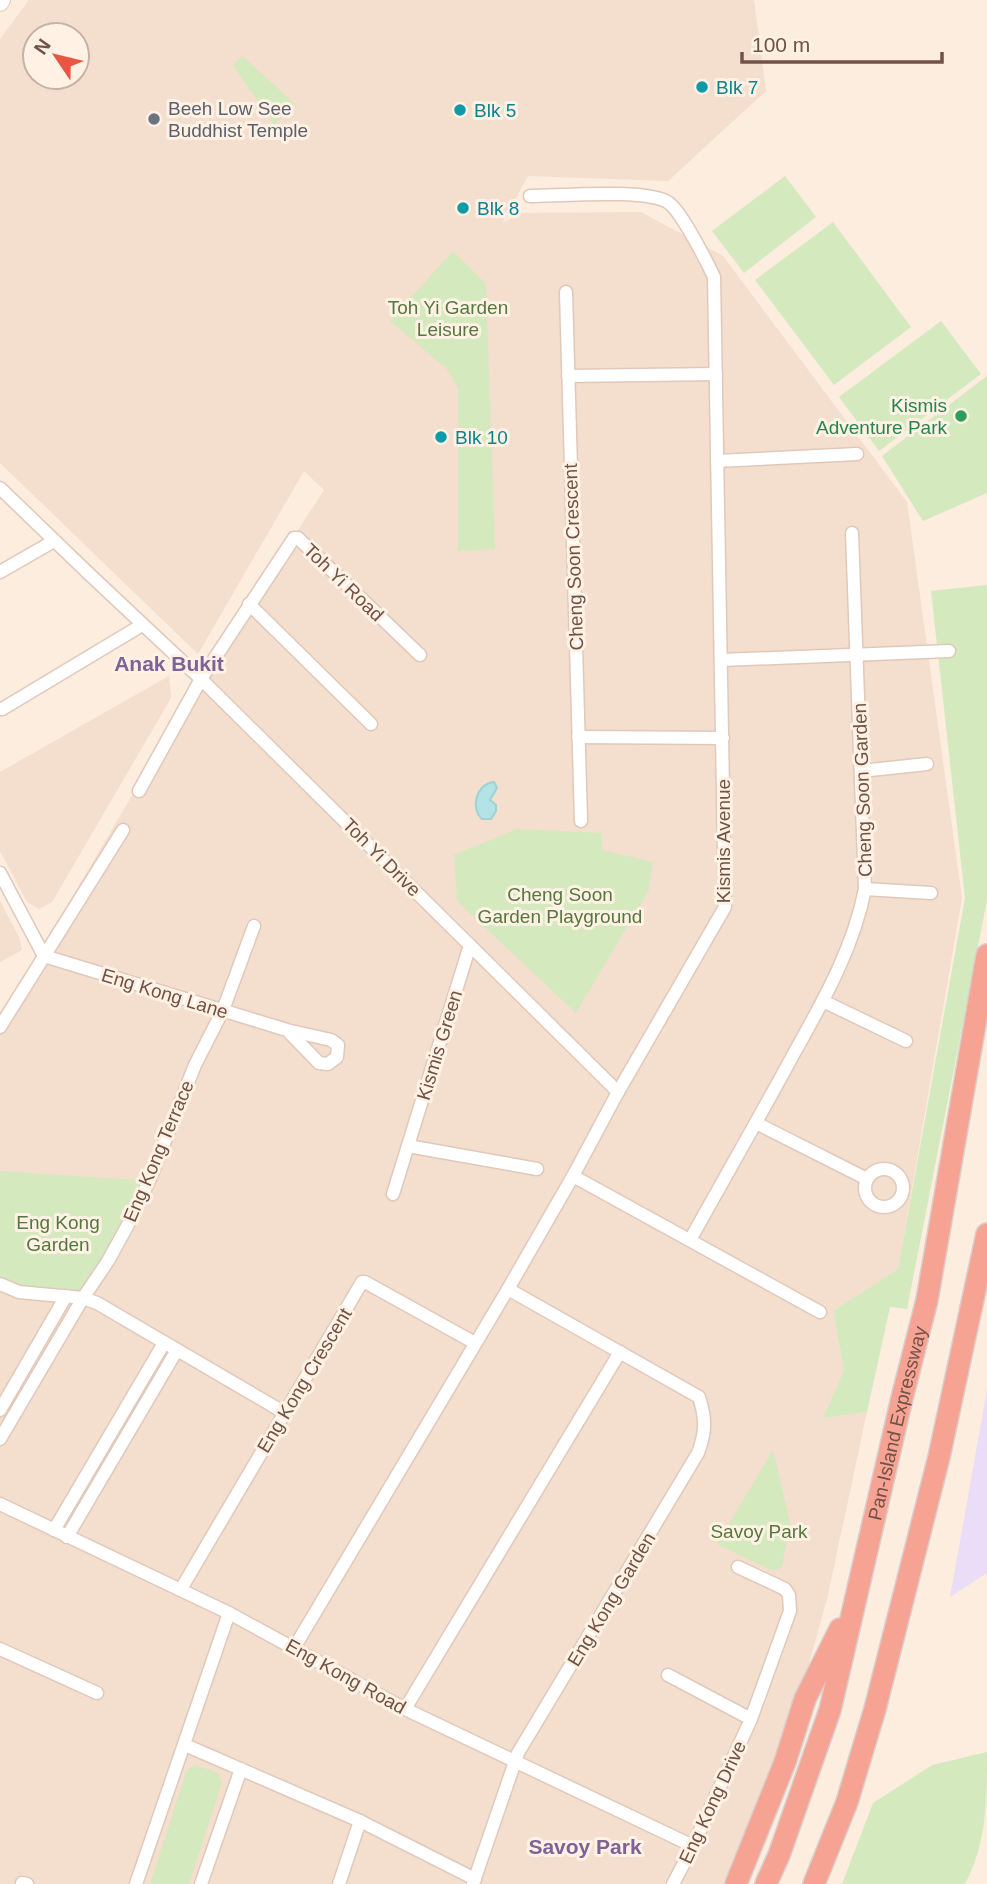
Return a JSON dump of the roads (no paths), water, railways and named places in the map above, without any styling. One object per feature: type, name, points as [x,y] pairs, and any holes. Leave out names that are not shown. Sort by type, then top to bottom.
[{"type":"highway","name":"Pan-Island Expressway","points":[[766,1884],[779,1855],[830,1710],[927,1300],[987,955]]},
{"type":"highway","points":[[814,1884],[847,1802],[875,1709],[939,1457],[987,1234]]},
{"type":"highway","points":[[736,1884],[785,1762],[805,1699],[856,1596]]},
{"type":"street","name":"Kismis Avenue","points":[[508,1289],[725,907],[714,277],[680,216],[671,205],[659,198],[640,194],[530,196]]},
{"type":"street","name":"Cheng Soon Crescent","points":[[566,292],[581,821]]},
{"type":"street","points":[[568,376],[716,374]]},
{"type":"street","points":[[718,461],[857,454]]},
{"type":"street","name":"Toh Yi Drive","points":[[0,488],[201,679],[618,1093]]},
{"type":"street","name":"Cheng Soon Garden","points":[[690,1240],[823,1001],[852,939],[865,889],[852,533]]},
{"type":"street","name":"Toh Yi Road","points":[[139,791],[201,679],[294,538],[298,538],[419,655]]},
{"type":"street","points":[[0,572],[54,541]]},
{"type":"street","points":[[249,604],[371,724]]},
{"type":"street","points":[[2,709],[142,625]]},
{"type":"street","points":[[721,660],[949,651]]},
{"type":"street","points":[[578,737],[723,738]]},
{"type":"street","points":[[861,771],[927,764]]},
{"type":"street","points":[[0,1027],[123,830]]},
{"type":"street","points":[[0,873],[44,957]]},
{"type":"street","points":[[865,889],[931,893]]},
{"type":"street","name":"Eng Kong Terrace","points":[[0,1439],[83,1298],[108,1261],[137,1206],[195,1065],[223,1010],[254,926]]},
{"type":"street","name":"Kismis Green","points":[[393,1194],[470,945]]},
{"type":"street","name":"Eng Kong Lane","points":[[44,957],[287,1030]]},
{"type":"street","points":[[823,1001],[906,1041]]},
{"type":"street","points":[[756,1123],[867,1179]]},
{"type":"street","points":[[408,1146],[537,1169]]},
{"type":"street","points":[[573,1176],[820,1312]]},
{"type":"street","name":"Eng Kong Crescent","points":[[181,1589],[363,1281],[475,1343]]},
{"type":"street","points":[[0,1284],[19,1292],[83,1298],[102,1306],[285,1413]]},
{"type":"street","points":[[294,1648],[508,1289]]},
{"type":"street","name":"Eng Kong Garden","points":[[474,1881],[515,1762],[525,1742],[698,1452],[705,1435],[704,1413],[699,1397],[508,1289]]},
{"type":"street","points":[[0,1410],[66,1296]]},
{"type":"street","points":[[54,1530],[164,1343]]},
{"type":"street","points":[[67,1537],[177,1350]]},
{"type":"street","points":[[405,1709],[620,1352]]},
{"type":"street","name":"Eng Kong Road","points":[[0,1504],[229,1613],[405,1709],[693,1846]]},
{"type":"street","name":"Eng Kong Drive","points":[[673,1884],[751,1719],[790,1611],[789,1595],[785,1589],[738,1567]]},
{"type":"street","points":[[136,1884],[229,1613]]},
{"type":"street","points":[[0,1649],[97,1693]]},
{"type":"street","name":"Eng Kong Drive","points":[[668,1675],[751,1719]]},
{"type":"street","points":[[185,1745],[360,1821],[474,1881]]},
{"type":"street","points":[[201,1884],[241,1769]]},
{"type":"street","points":[[340,1884],[360,1821]]},
{"type":"water","points":[[494,782],[497,788],[490,800],[496,805],[496,811],[491,819],[482,819],[476,809],[477,797],[483,787]]},
{"type":"place","name":"Blk 7","points":[[702,87]]},
{"type":"place","name":"Blk 5","points":[[460,110]]},
{"type":"place","name":"Beeh Low See Buddhist Temple","points":[[154,119]]},
{"type":"place","name":"Blk 8","points":[[463,208]]},
{"type":"place","name":"Kismis Adventure Park","points":[[961,416]]},
{"type":"place","name":"Blk 10","points":[[441,437]]},
{"type":"district","name":"Anak Bukit","points":[[169,664]]},
{"type":"district","name":"Savoy Park","points":[[585,1847]]},
{"type":"park label","name":"Toh Yi Garden Leisure","points":[[448,318]]},
{"type":"park label","name":"Cheng Soon Garden Playground","points":[[560,905]]}]
